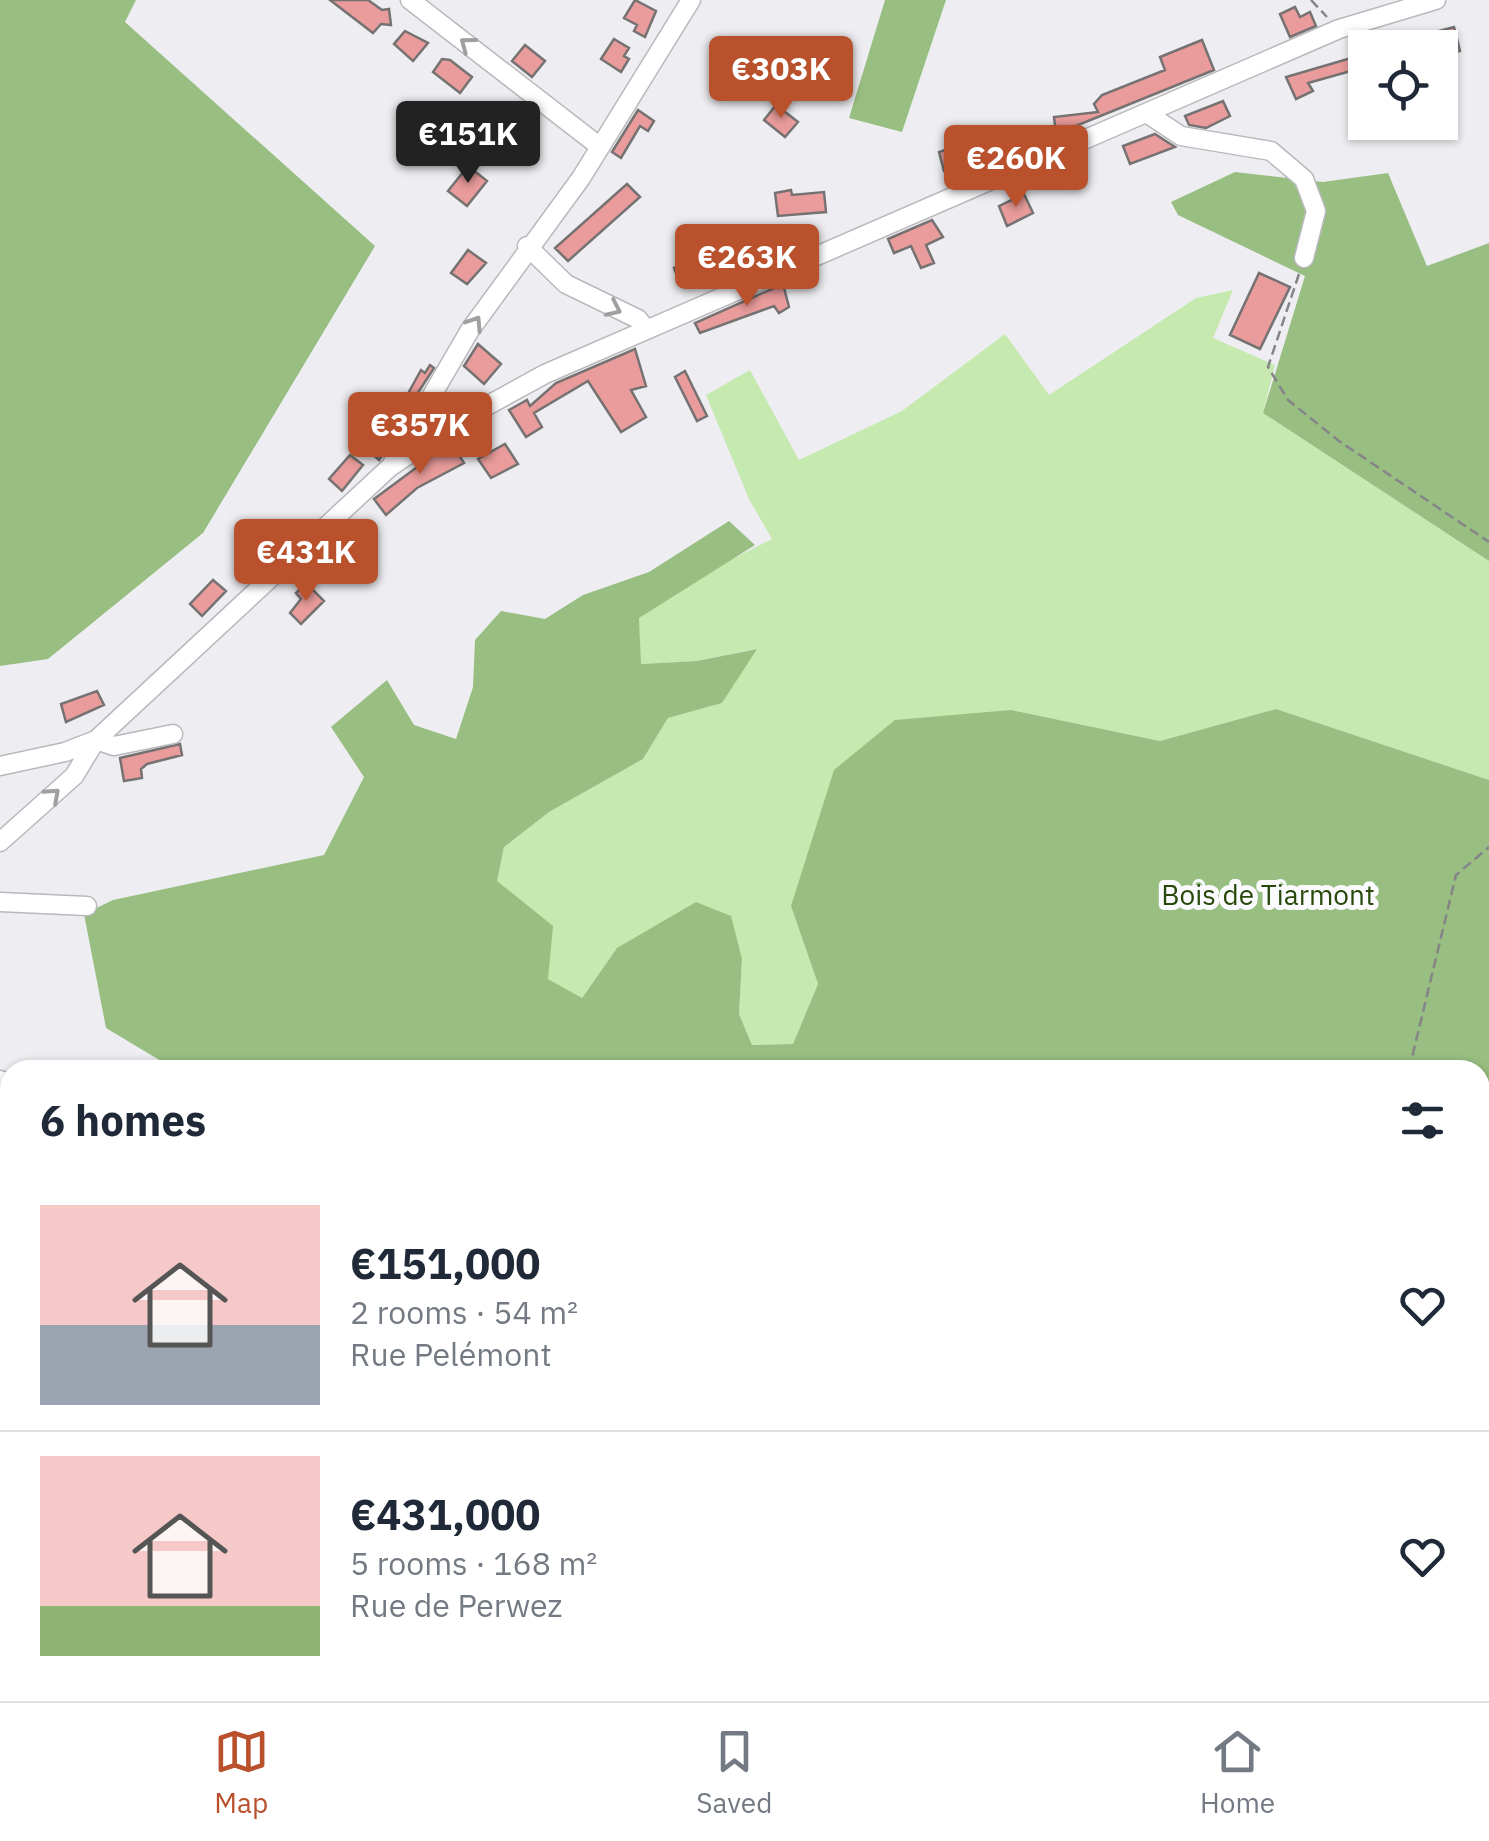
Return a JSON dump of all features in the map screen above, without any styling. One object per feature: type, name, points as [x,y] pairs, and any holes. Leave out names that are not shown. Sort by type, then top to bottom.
[{"type":"street","points":[[410,0],[600,146]]},
{"type":"street","points":[[390,467],[470,330],[600,146],[691,0]]},
{"type":"street","points":[[0,842],[74,776],[96,740],[390,467],[454,424],[544,374],[1339,28],[1436,0]]},
{"type":"street","points":[[1148,114],[1182,136],[1271,152],[1304,179],[1316,212],[1304,258]]},
{"type":"street","points":[[527,246],[566,284],[638,319],[646,329]]},
{"type":"street","points":[[0,766],[65,752],[96,740],[114,746],[173,734]]},
{"type":"street","points":[[0,902],[87,906]]},
{"type":"path","points":[[1311,0],[1339,28]]},
{"type":"path","points":[[1304,258],[1268,367],[1288,400],[1339,441],[1489,542]]},
{"type":"path","points":[[1412,1060],[1456,875],[1489,847]]},
{"type":"green space","points":[[0,0],[136,0],[125,22],[375,246],[203,533],[48,659],[0,666]]},
{"type":"green space","points":[[885,0],[946,0],[902,132],[849,118]]},
{"type":"green space","points":[[1235,172],[1323,182],[1388,173],[1427,266],[1489,243],[1489,561],[1263,413],[1305,276],[1178,215],[1171,202]]},
{"type":"green space","points":[[1233,290],[1213,338],[1275,365],[1263,413],[1489,561],[1489,780],[1276,709],[1160,741],[1011,710],[791,906],[818,984],[793,1044],[752,1045],[739,1014],[742,959],[617,948],[581,999],[548,979],[497,881],[504,847],[549,812],[643,759],[668,718],[722,703],[755,649],[697,661],[640,664],[639,618],[709,571],[772,539],[749,499],[706,395],[750,370],[799,460],[902,411],[1005,334],[1049,395],[1196,298]]},
{"type":"green space","name":"Bois de Tiarmont","points":[[729,521],[755,545],[639,618],[641,664],[697,661],[757,649],[722,703],[668,718],[643,759],[549,812],[504,847],[497,881],[553,926],[548,979],[582,998],[617,948],[696,902],[731,916],[742,959],[739,1014],[752,1045],[793,1044],[818,984],[791,906],[834,770],[895,720],[1011,710],[1160,741],[1276,709],[1489,780],[1489,1060],[159,1060],[106,1028],[84,914],[113,900],[324,855],[364,777],[331,727],[387,680],[414,725],[456,739],[473,687],[475,640],[501,611],[545,619],[583,595],[649,572]]},
{"type":"building","points":[[330,0],[368,0],[382,10],[389,9],[391,25],[381,24],[373,33]]},
{"type":"building","points":[[635,0],[656,11],[645,37],[634,31],[637,25],[624,18]]},
{"type":"building","points":[[1295,7],[1300,17],[1310,12],[1316,26],[1290,37],[1280,14]]},
{"type":"building","points":[[405,31],[428,43],[413,61],[394,44]]},
{"type":"building","points":[[614,39],[629,48],[624,56],[629,59],[621,72],[601,59]]},
{"type":"building","points":[[1202,40],[1214,70],[1056,134],[1054,117],[1098,112],[1094,104],[1102,95],[1165,70],[1160,57]]},
{"type":"building","points":[[525,45],[545,61],[532,77],[512,61]]},
{"type":"building","points":[[442,59],[450,60],[472,77],[460,93],[433,72]]},
{"type":"building","points":[[1348,59],[1348,72],[1308,83],[1313,91],[1296,99],[1286,77]]},
{"type":"building","points":[[1223,101],[1230,116],[1206,128],[1189,125],[1185,116]]},
{"type":"building","points":[[776,105],[798,122],[785,137],[764,120]]},
{"type":"building","points":[[638,110],[654,121],[648,131],[640,126],[621,158],[612,152]]},
{"type":"building","points":[[1155,134],[1175,147],[1130,164],[1123,146]]},
{"type":"building","points":[[966,143],[972,162],[944,171],[939,152]]},
{"type":"building","points":[[468,166],[487,181],[467,206],[448,191]]},
{"type":"building","points":[[627,184],[640,197],[568,261],[555,248]]},
{"type":"building","points":[[791,190],[792,195],[824,192],[826,212],[778,216],[775,193]]},
{"type":"building","points":[[1024,194],[1033,213],[1007,226],[999,206]]},
{"type":"building","points":[[932,220],[943,237],[926,245],[934,263],[921,268],[911,246],[894,253],[888,239]]},
{"type":"building","points":[[758,228],[766,245],[735,258],[728,242]]},
{"type":"building","points":[[468,250],[486,263],[467,284],[451,273]]},
{"type":"building","points":[[699,257],[707,274],[681,286],[674,268]]},
{"type":"building","points":[[1259,273],[1290,287],[1260,349],[1230,335]]},
{"type":"building","points":[[783,284],[789,307],[779,313],[774,306],[700,333],[695,323]]},
{"type":"building","points":[[478,344],[501,364],[484,384],[464,366]]},
{"type":"building","points":[[635,349],[646,386],[631,390],[646,417],[621,432],[588,381],[534,413],[542,427],[526,437],[509,410],[527,400],[530,406],[556,383]]},
{"type":"building","points":[[430,365],[434,368],[382,448],[385,451],[379,460],[365,447],[372,440],[368,436],[392,415],[395,417],[421,370],[425,373]]},
{"type":"building","points":[[685,371],[707,416],[697,421],[675,377]]},
{"type":"building","points":[[451,442],[464,463],[417,488],[386,515],[374,499]]},
{"type":"building","points":[[505,444],[518,464],[491,478],[478,459]]},
{"type":"building","points":[[350,455],[363,465],[342,491],[329,479]]},
{"type":"building","points":[[282,521],[294,531],[278,552],[259,536],[270,524],[275,528]]},
{"type":"building","points":[[213,580],[226,591],[202,616],[190,604]]},
{"type":"building","points":[[306,583],[324,601],[301,624],[290,613],[301,599],[296,593]]},
{"type":"building","points":[[97,691],[104,705],[66,722],[61,704]]},
{"type":"building","points":[[180,744],[182,755],[147,764],[141,769],[142,778],[124,781],[120,758]]}]
